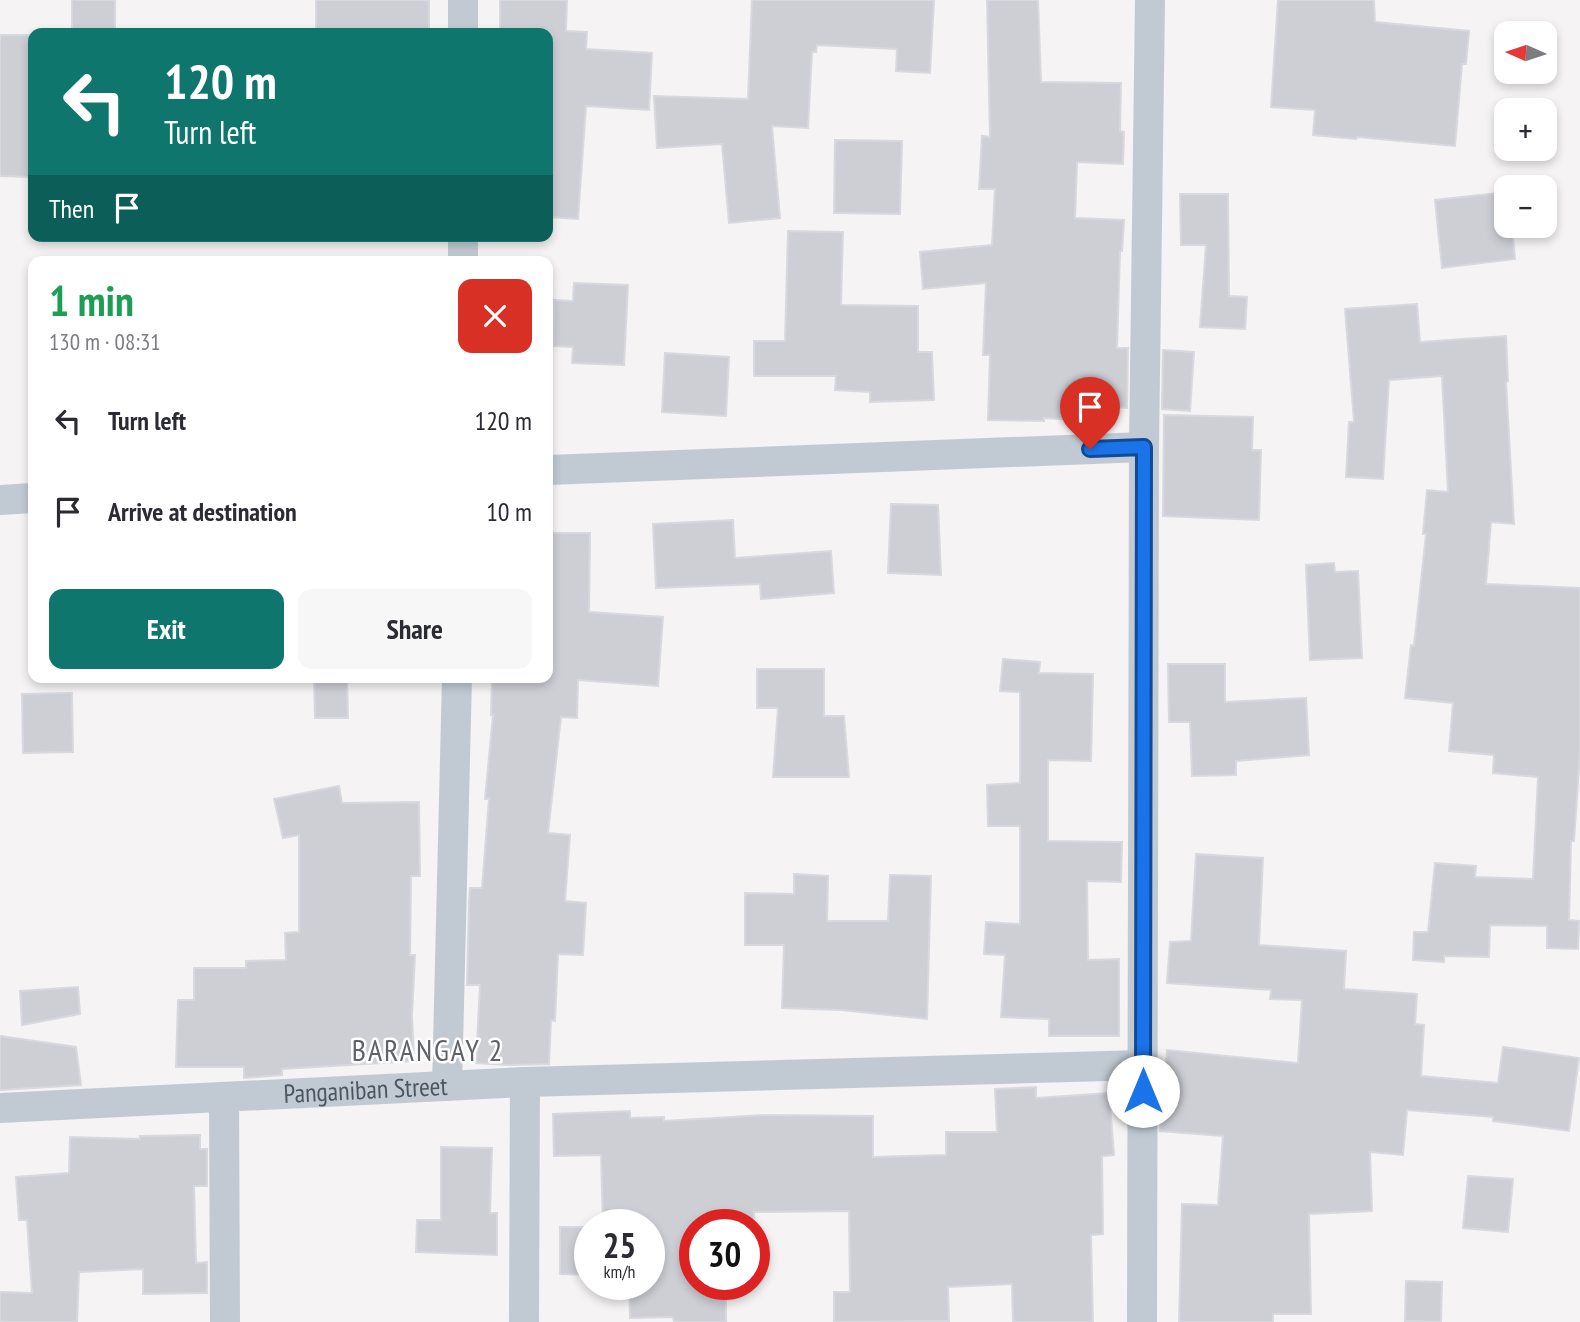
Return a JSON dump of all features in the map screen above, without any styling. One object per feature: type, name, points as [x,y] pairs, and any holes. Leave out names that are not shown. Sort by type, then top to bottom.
[{"type":"street","points":[[463,0],[463,28]]},
{"type":"street","points":[[1142,1322],[1144,447],[1150,0]]},
{"type":"street","points":[[553,470],[1144,447]]},
{"type":"street","points":[[0,500],[28,498]]},
{"type":"street","name":"Panganiban Street","points":[[0,1108],[447,1086],[457,683]]},
{"type":"street","points":[[447,1086],[1143,1065]]},
{"type":"street","points":[[524,1322],[525,1082]]},
{"type":"street","points":[[224,1097],[225,1322]]},
{"type":"building","points":[[72,0],[115,0],[115,28],[72,28]]},
{"type":"building","points":[[316,0],[429,0],[429,28],[316,28]]},
{"type":"building","points":[[500,0],[567,0],[566,31],[587,32],[586,49],[652,53],[649,110],[586,106],[578,219],[553,217],[553,28],[500,28]]},
{"type":"building","points":[[752,0],[934,0],[930,73],[896,71],[897,49],[817,45],[816,52],[812,52],[808,128],[772,126],[780,218],[729,223],[722,144],[657,148],[654,96],[748,99]]},
{"type":"building","points":[[987,0],[1038,0],[1041,82],[1121,83],[1120,131],[1124,132],[1123,164],[1077,162],[1075,218],[1124,220],[1120,251],[1117,348],[1128,348],[1127,408],[1105,406],[1104,422],[1044,418],[1044,421],[988,420],[990,355],[983,355],[986,283],[923,289],[920,252],[992,245],[995,189],[979,189],[982,136],[990,137]]},
{"type":"building","points":[[1278,0],[1374,0],[1375,22],[1469,31],[1466,64],[1462,64],[1455,146],[1313,135],[1315,110],[1271,107]]},
{"type":"building","points":[[0,35],[28,35],[28,177],[0,176]]},
{"type":"building","points":[[835,140],[902,141],[900,214],[834,213]]},
{"type":"building","points":[[1494,193],[1494,238],[1513,238],[1515,259],[1442,268],[1435,200]]},
{"type":"building","points":[[1180,194],[1228,194],[1229,296],[1247,297],[1245,329],[1200,327],[1206,245],[1181,245]]},
{"type":"building","points":[[788,231],[843,232],[841,305],[918,306],[918,352],[932,352],[934,400],[870,402],[870,392],[835,390],[836,376],[754,376],[754,341],[785,341]]},
{"type":"building","points":[[574,283],[628,285],[624,365],[572,363],[573,347],[553,346],[554,300],[573,301]]},
{"type":"building","points":[[1417,304],[1420,342],[1506,336],[1514,524],[1491,522],[1486,584],[1580,588],[1580,753],[1574,841],[1571,841],[1569,920],[1579,921],[1578,949],[1547,948],[1547,926],[1490,925],[1489,957],[1444,956],[1444,962],[1413,960],[1414,932],[1428,932],[1435,863],[1476,866],[1475,877],[1533,879],[1538,777],[1493,773],[1494,755],[1449,751],[1453,703],[1405,698],[1411,645],[1414,646],[1426,534],[1423,534],[1427,490],[1448,492],[1442,376],[1389,380],[1383,479],[1346,477],[1349,422],[1354,422],[1345,309]]},
{"type":"building","points":[[1163,350],[1194,352],[1190,411],[1162,409]]},
{"type":"building","points":[[665,353],[729,357],[726,416],[662,412]]},
{"type":"building","points":[[1164,415],[1253,417],[1252,450],[1261,450],[1259,520],[1163,516]]},
{"type":"building","points":[[891,504],[938,505],[941,575],[888,573]]},
{"type":"building","points":[[733,520],[735,558],[831,551],[834,593],[761,599],[760,584],[656,588],[653,524]]},
{"type":"building","points":[[553,533],[590,533],[589,612],[663,617],[658,686],[578,680],[577,718],[561,717],[548,833],[570,835],[565,901],[586,903],[583,955],[558,954],[555,1021],[551,1020],[549,1064],[476,1063],[480,985],[467,985],[469,902],[470,888],[482,888],[489,799],[485,799],[492,683],[553,683]]},
{"type":"building","points":[[1334,563],[1335,572],[1358,571],[1362,658],[1310,660],[1306,565]]},
{"type":"building","points":[[1003,659],[1040,662],[1039,673],[1093,674],[1091,761],[1048,760],[1048,841],[1122,842],[1121,882],[1087,881],[1088,960],[1119,959],[1119,1036],[1049,1036],[1049,1019],[1001,1017],[1005,955],[984,954],[986,922],[1020,924],[1020,826],[988,826],[987,785],[1020,783],[1020,692],[1000,691]]},
{"type":"building","points":[[1168,664],[1225,664],[1225,702],[1306,698],[1309,755],[1236,761],[1236,775],[1192,776],[1190,722],[1169,722]]},
{"type":"building","points":[[757,669],[824,669],[824,716],[844,716],[849,777],[773,777],[778,708],[757,708]]},
{"type":"building","points":[[314,683],[347,683],[348,718],[315,718]]},
{"type":"building","points":[[72,693],[73,752],[23,753],[22,694]]},
{"type":"building","points":[[339,786],[342,803],[419,802],[420,876],[411,876],[410,955],[415,955],[412,1015],[414,1061],[282,1069],[282,1075],[244,1078],[244,1067],[176,1067],[178,1000],[194,1000],[194,968],[246,968],[246,961],[286,960],[285,933],[299,932],[299,835],[283,838],[274,799]]},
{"type":"building","points":[[1196,854],[1263,858],[1259,945],[1346,951],[1344,989],[1417,994],[1415,1024],[1424,1025],[1421,1076],[1498,1083],[1503,1047],[1579,1058],[1569,1131],[1493,1121],[1493,1117],[1407,1110],[1403,1155],[1370,1152],[1372,1211],[1309,1214],[1311,1314],[1273,1314],[1273,1322],[1179,1322],[1182,1204],[1218,1205],[1223,1136],[1160,1131],[1167,1050],[1298,1063],[1302,1000],[1270,999],[1271,990],[1167,983],[1170,942],[1191,941]]},
{"type":"building","points":[[794,874],[828,876],[827,921],[888,921],[890,875],[931,876],[927,1019],[841,1010],[782,1008],[784,945],[745,945],[745,893],[794,894]]},
{"type":"building","points":[[78,987],[80,1014],[22,1025],[20,991]]},
{"type":"building","points":[[0,1036],[76,1047],[81,1085],[0,1090]]},
{"type":"building","points":[[1036,1087],[1036,1098],[1109,1093],[1114,1155],[1102,1156],[1103,1234],[1091,1235],[1093,1322],[1013,1322],[1012,1284],[948,1287],[949,1321],[834,1322],[834,1292],[850,1292],[849,1211],[770,1212],[770,1209],[679,1209],[679,1300],[726,1300],[726,1322],[674,1322],[673,1317],[630,1318],[629,1300],[665,1300],[665,1209],[603,1209],[601,1155],[554,1156],[553,1114],[630,1111],[630,1118],[664,1117],[664,1121],[766,1115],[873,1116],[873,1157],[946,1155],[946,1132],[997,1132],[995,1089]]},
{"type":"building","points":[[200,1135],[200,1149],[207,1149],[207,1186],[194,1186],[196,1263],[207,1262],[207,1293],[143,1294],[143,1269],[79,1272],[77,1322],[0,1322],[0,1292],[32,1293],[27,1220],[19,1220],[16,1177],[69,1173],[70,1137],[140,1139],[140,1136]]},
{"type":"building","points":[[441,1147],[492,1148],[490,1213],[497,1213],[497,1255],[416,1252],[417,1220],[441,1220]]},
{"type":"building","points":[[1468,1176],[1513,1179],[1508,1232],[1463,1228]]},
{"type":"building","points":[[560,1227],[574,1227],[574,1274],[560,1274]]},
{"type":"building","points":[[1406,1281],[1442,1282],[1441,1322],[1405,1321]]},
{"type":"district","name":"BARANGAY 2","points":[[428,1051]]},
{"type":"route","points":[[1090,449],[1144,447],[1143,1091]]}]
